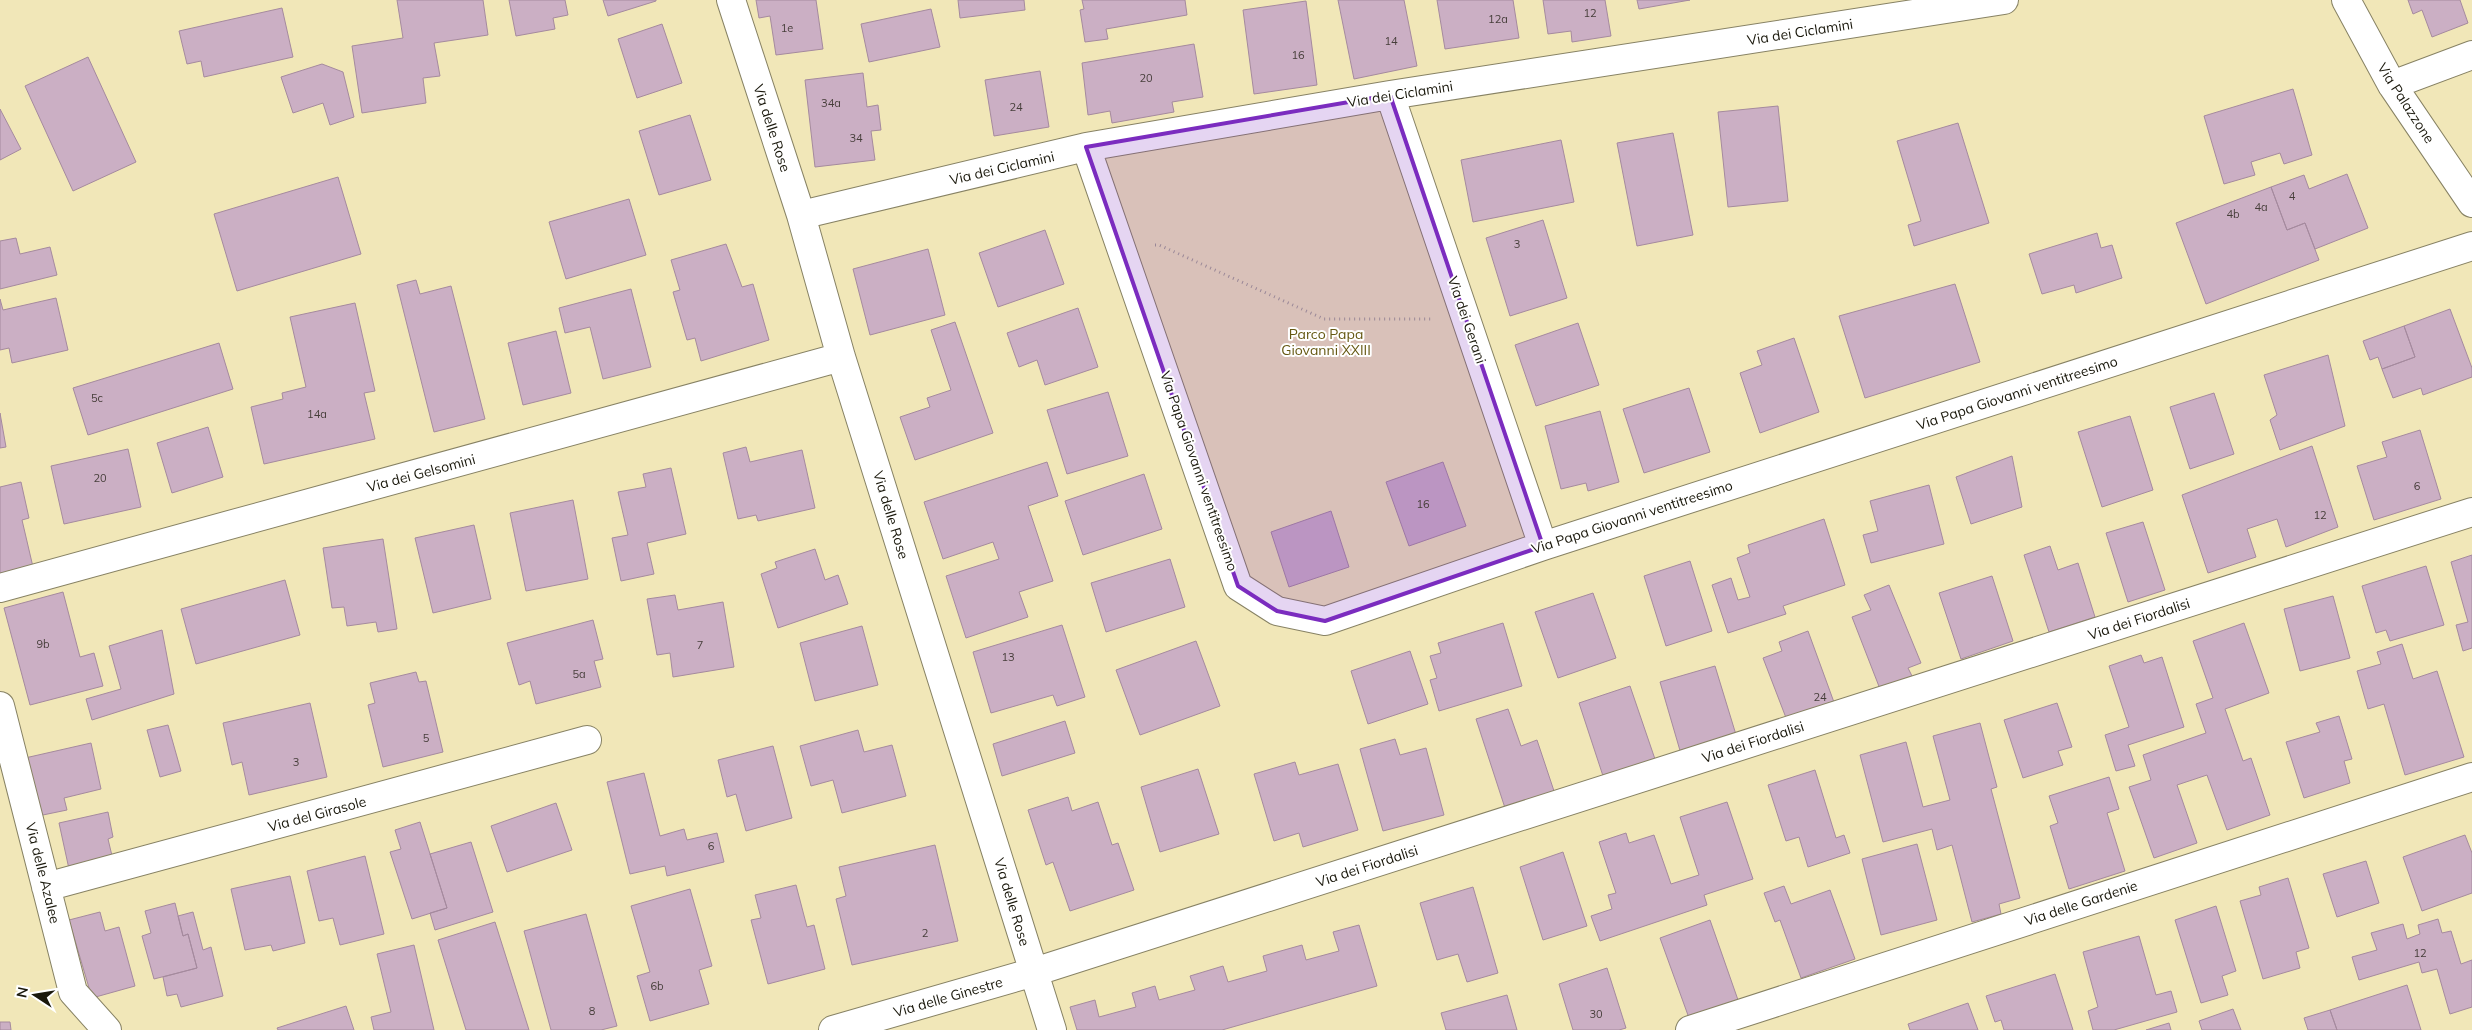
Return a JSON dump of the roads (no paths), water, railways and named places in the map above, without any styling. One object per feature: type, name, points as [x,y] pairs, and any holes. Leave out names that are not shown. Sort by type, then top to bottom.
[{"type":"street","name":"Via delle Rose","points":[[730,0],[801,215],[841,357],[1052,1030]]},
{"type":"street","name":"Via dei Ciclamini","points":[[801,215],[1086,148],[1390,95],[2004,0]]},
{"type":"street","name":"Via Palazzone","points":[[2346,0],[2392,84],[2472,203]]},
{"type":"street","points":[[2392,84],[2472,55]]},
{"type":"street","name":"Via dei Gerani","points":[[1390,95],[1543,546]]},
{"type":"street","name":"Via Papa Giovanni ventitreesimo","points":[[1086,148],[1238,586],[1277,611],[1325,621],[1543,546],[2472,246]]},
{"type":"street","name":"Via dei Gelsomini","points":[[0,588],[841,357]]},
{"type":"street","name":"Via dei Fiordalisi","points":[[1034,972],[2472,512]]},
{"type":"street","name":"Via delle Azalee","points":[[0,706],[73,992],[107,1030]]},
{"type":"street","name":"Via del Girasole","points":[[46,888],[587,740]]},
{"type":"street","name":"Via delle Gardenie","points":[[1690,1030],[2472,777]]},
{"type":"street","name":"Via delle Ginestre","points":[[833,1030],[1034,972]]},
{"type":"park label","name":"Parco Papa Giovanni XXIII","points":[[1326,342]]}]
